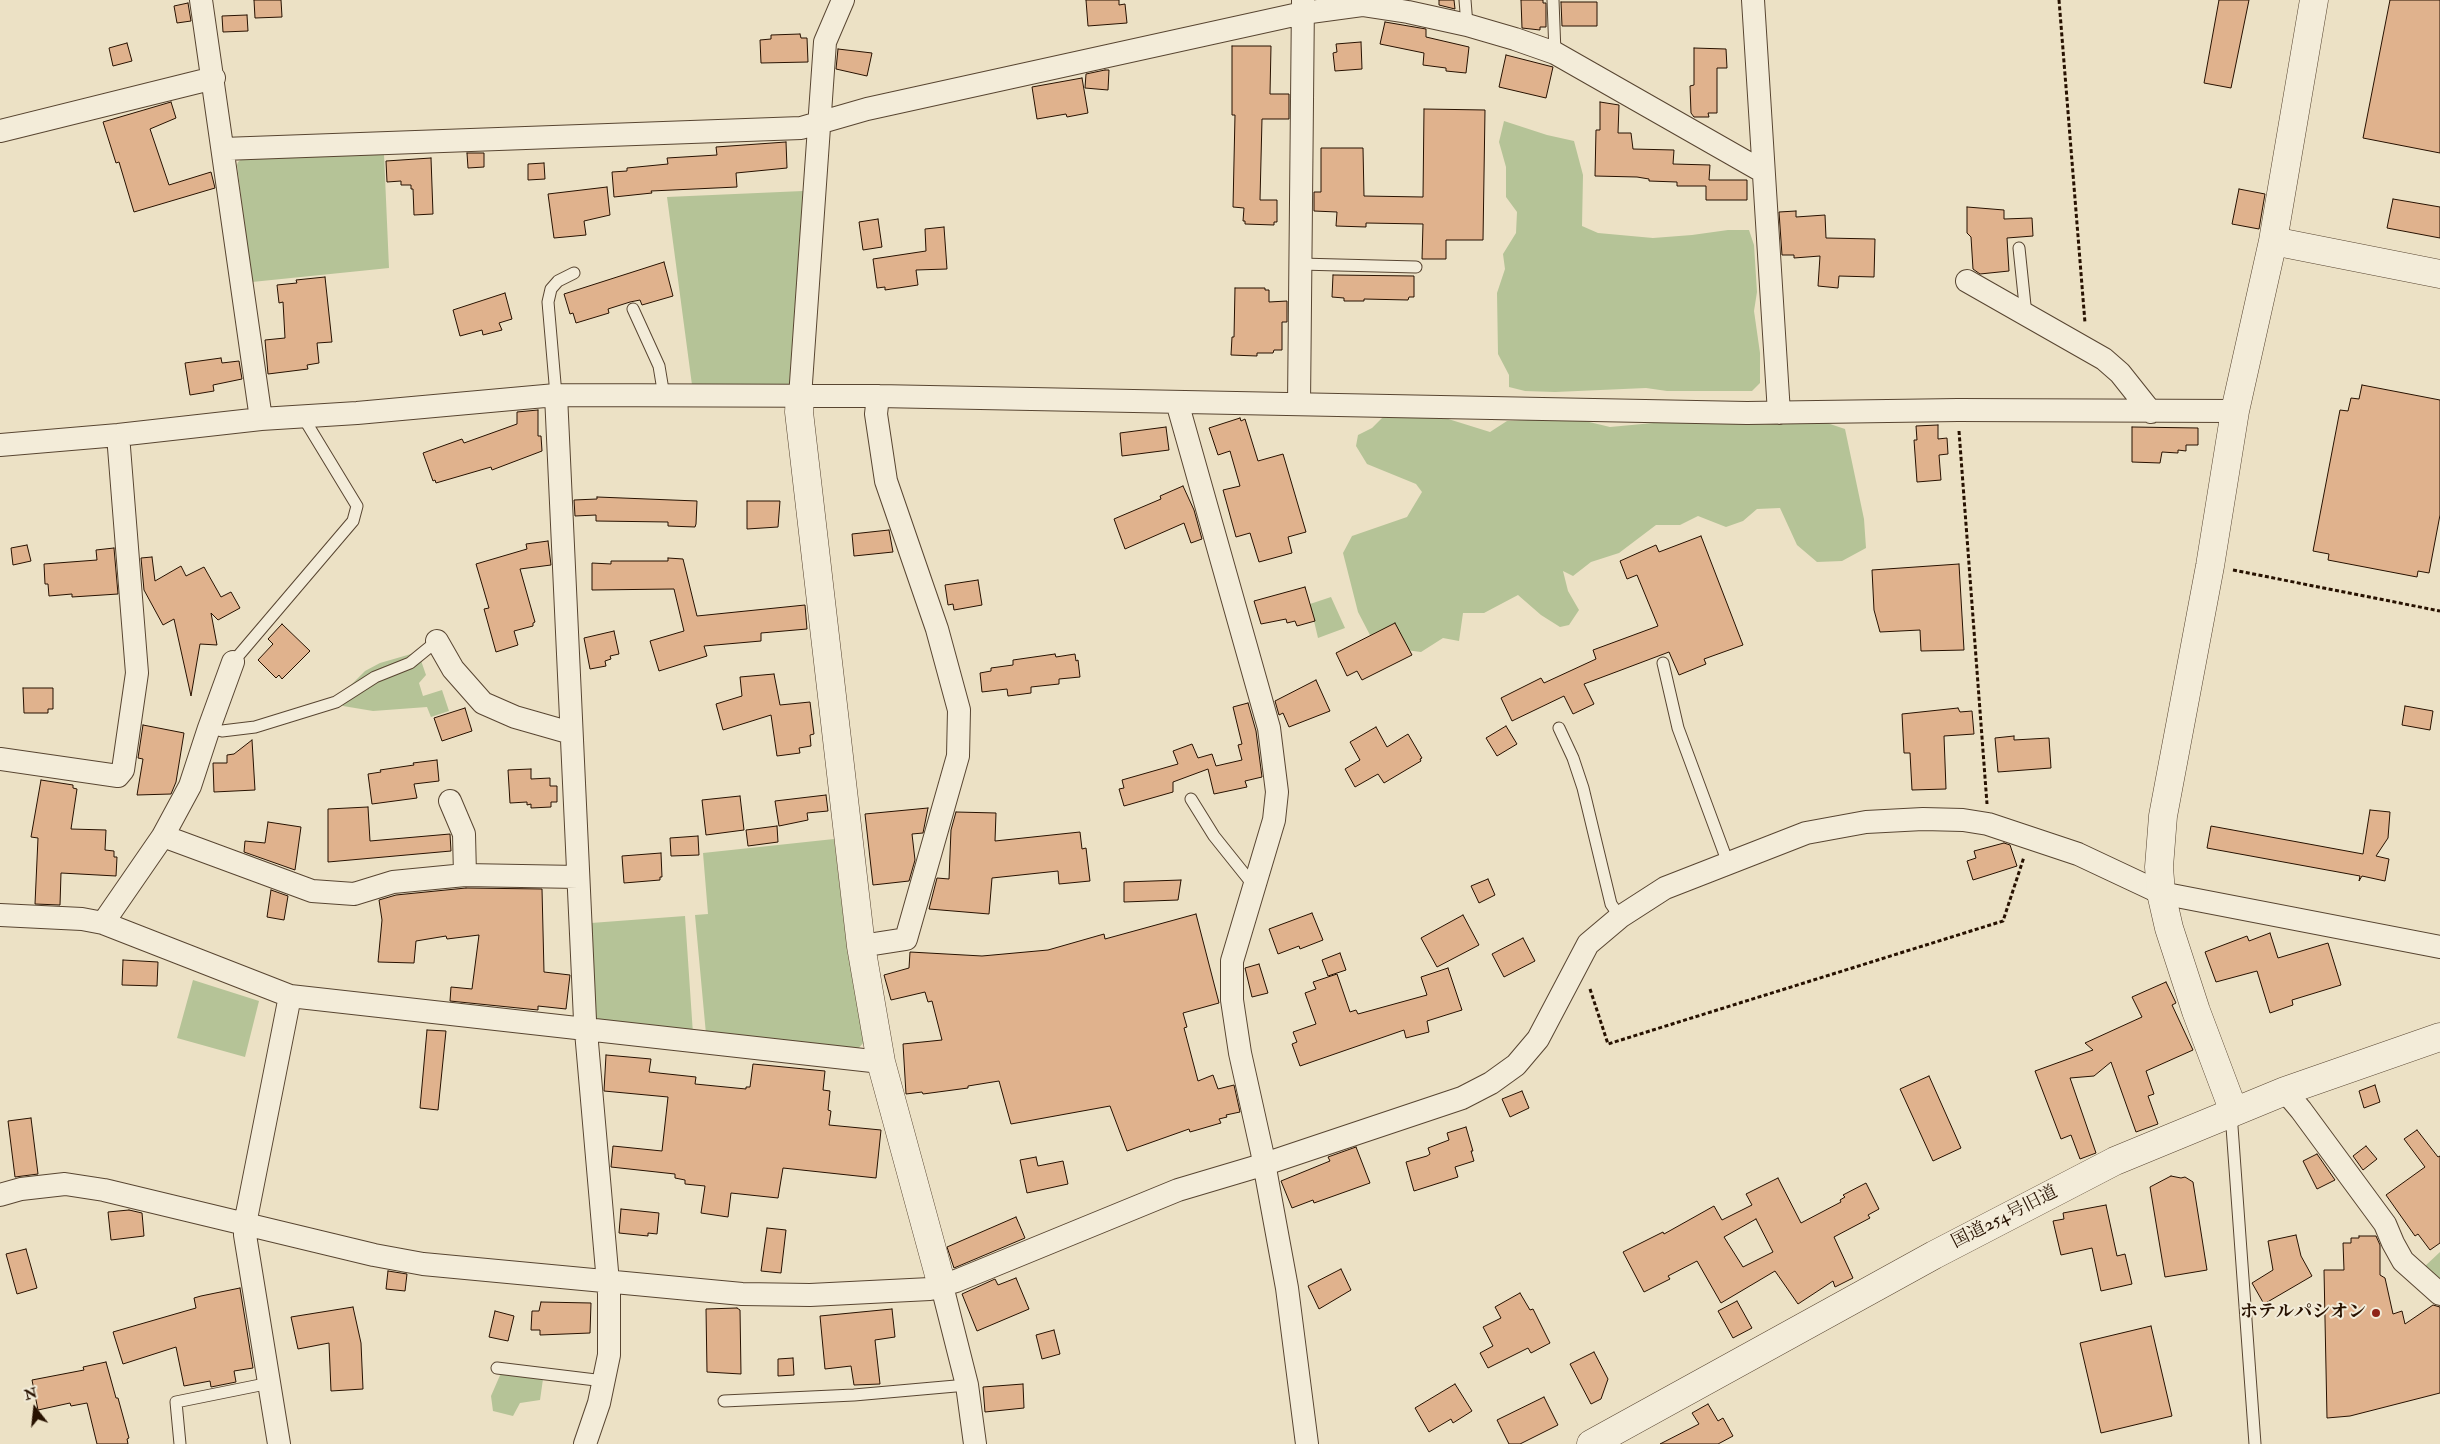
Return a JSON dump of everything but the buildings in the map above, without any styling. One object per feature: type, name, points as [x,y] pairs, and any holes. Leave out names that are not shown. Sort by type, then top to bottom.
[{"type":"street","points":[[202,0],[261,419]]},
{"type":"street","points":[[843,0],[824,42],[820,124],[800,397],[804,452],[861,946],[881,1062],[967,1385],[975,1444]]},
{"type":"street","points":[[1753,0],[1762,171],[1779,413]]},
{"type":"street","points":[[2233,1113],[2196,1011],[2169,928],[2161,893],[2159,867],[2163,816],[2210,566],[2235,411],[2273,241],[2314,0]]},
{"type":"street","points":[[223,149],[801,128],[868,109],[1303,7],[1362,5],[1408,12],[1515,38],[1555,54],[1762,171]]},
{"type":"street","points":[[1299,404],[1303,7]]},
{"type":"street","points":[[0,132],[214,78]]},
{"type":"street","points":[[2273,241],[2440,274]]},
{"type":"street","points":[[1967,281],[2087,348],[2120,372],[2150,412]]},
{"type":"street","points":[[0,445],[118,436],[261,419],[556,395],[878,396],[1779,413],[1958,410],[2235,411]]},
{"type":"street","points":[[556,395],[585,1031],[608,1282],[609,1355],[604,1381],[585,1444]]},
{"type":"street","points":[[861,946],[906,939],[958,756],[958,710],[956,701],[937,629],[886,481],[876,414],[878,396]]},
{"type":"street","points":[[1177,402],[1269,728],[1277,792],[1274,820],[1232,961],[1232,1000],[1240,1053],[1262,1152],[1262,1165],[1287,1288],[1307,1444]]},
{"type":"street","points":[[0,759],[118,776],[123,770],[138,673],[118,436]]},
{"type":"street","points":[[437,641],[453,669],[483,703],[515,717],[571,733]]},
{"type":"street","points":[[102,923],[164,836],[190,786],[233,662]]},
{"type":"street","points":[[450,801],[464,834],[465,874]]},
{"type":"street","points":[[0,1195],[20,1189],[65,1184],[104,1190],[374,1255],[423,1264],[742,1294],[810,1295],[930,1289],[942,1286],[1178,1190],[1262,1165],[1462,1098],[1491,1083],[1516,1065],[1538,1039],[1588,944],[1620,916],[1665,888],[1806,833],[1866,822],[1923,819],[1963,820],[1988,824],[2078,854],[2161,893],[2440,947]]},
{"type":"street","points":[[164,836],[312,890],[354,894],[393,882],[465,874],[578,877]]},
{"type":"street","points":[[0,915],[82,919],[102,923],[290,996],[585,1031],[881,1062]]},
{"type":"street","points":[[279,1444],[245,1235],[245,1224],[290,996]]},
{"type":"street","name":"国道254号旧道","points":[[1595,1443],[1934,1255],[2115,1161],[2285,1091],[2440,1037]]},
{"type":"street","points":[[2285,1091],[2385,1224],[2403,1261],[2440,1294]]},
{"type":"lane","points":[[1466,0],[1467,26]]},
{"type":"lane","points":[[1553,0],[1555,54]]},
{"type":"lane","points":[[2019,248],[2026,315]]},
{"type":"lane","points":[[1300,264],[1416,267]]},
{"type":"lane","points":[[556,395],[548,302],[551,290],[558,281],[574,273]]},
{"type":"lane","points":[[633,309],[659,366],[664,396]]},
{"type":"lane","points":[[233,662],[353,521],[357,506],[304,417]]},
{"type":"lane","points":[[209,728],[222,731],[255,728],[336,702],[374,677],[410,663],[437,641]]},
{"type":"lane","points":[[1663,663],[1678,728],[1728,863]]},
{"type":"lane","points":[[1559,728],[1581,780],[1611,904],[1620,916]]},
{"type":"lane","points":[[1191,799],[1214,836],[1254,886]]},
{"type":"lane","points":[[2233,1113],[2255,1444]]},
{"type":"lane","points":[[497,1368],[604,1381]]},
{"type":"lane","points":[[180,1444],[176,1402],[270,1382]]},
{"type":"lane","points":[[724,1401],[854,1395],[967,1385]]},
{"type":"path","points":[[2059,0],[2087,348]]},
{"type":"path","points":[[1958,410],[1988,824]]},
{"type":"path","points":[[2210,566],[2440,611]]},
{"type":"path","points":[[1580,959],[1608,1044],[2003,921],[2030,837]]},
{"type":"green space","points":[[1504,121],[1547,135],[1574,141],[1583,175],[1582,226],[1598,233],[1653,238],[1728,230],[1749,230],[1754,245],[1757,292],[1754,311],[1760,353],[1760,383],[1752,391],[1667,391],[1646,388],[1555,392],[1525,391],[1509,387],[1509,375],[1498,354],[1497,293],[1505,269],[1503,254],[1516,233],[1517,212],[1506,197],[1506,167],[1499,142]]},
{"type":"green space","points":[[384,154],[389,268],[252,282],[238,162],[242,159]]},
{"type":"green space","points":[[803,191],[789,388],[692,385],[667,197]]},
{"type":"green space","points":[[1429,413],[1490,432],[1507,421],[1527,420],[1585,421],[1610,427],[1686,420],[1818,420],[1845,429],[1864,519],[1866,548],[1842,561],[1817,562],[1797,545],[1780,508],[1757,509],[1743,521],[1726,527],[1698,516],[1680,525],[1656,525],[1619,553],[1591,562],[1573,576],[1563,571],[1568,591],[1579,610],[1569,625],[1560,627],[1541,615],[1518,595],[1484,613],[1463,613],[1459,641],[1443,638],[1421,652],[1398,649],[1371,637],[1358,612],[1343,553],[1352,536],[1407,517],[1422,492],[1416,484],[1367,464],[1356,446],[1358,435],[1372,428],[1385,415]]},
{"type":"green space","points":[[1331,597],[1345,628],[1318,638],[1310,604]]},
{"type":"green space","points":[[418,652],[426,675],[419,683],[423,696],[442,690],[449,711],[431,717],[427,707],[373,711],[343,706],[338,698],[365,671],[380,663]]},
{"type":"green space","points":[[834,839],[847,946],[866,1040],[855,1052],[706,1034],[695,915],[708,914],[703,853]]},
{"type":"green space","points":[[685,916],[693,1034],[599,1024],[595,1018],[591,923]]},
{"type":"green space","points":[[193,980],[259,1001],[245,1057],[177,1038]]},
{"type":"green space","points":[[2440,1252],[2440,1283],[2424,1267]]},
{"type":"green space","points":[[501,1373],[543,1379],[540,1400],[520,1403],[513,1416],[493,1411],[491,1396]]},
{"type":"place","name":"ホテルパシオン","points":[[2376,1313]]}]
